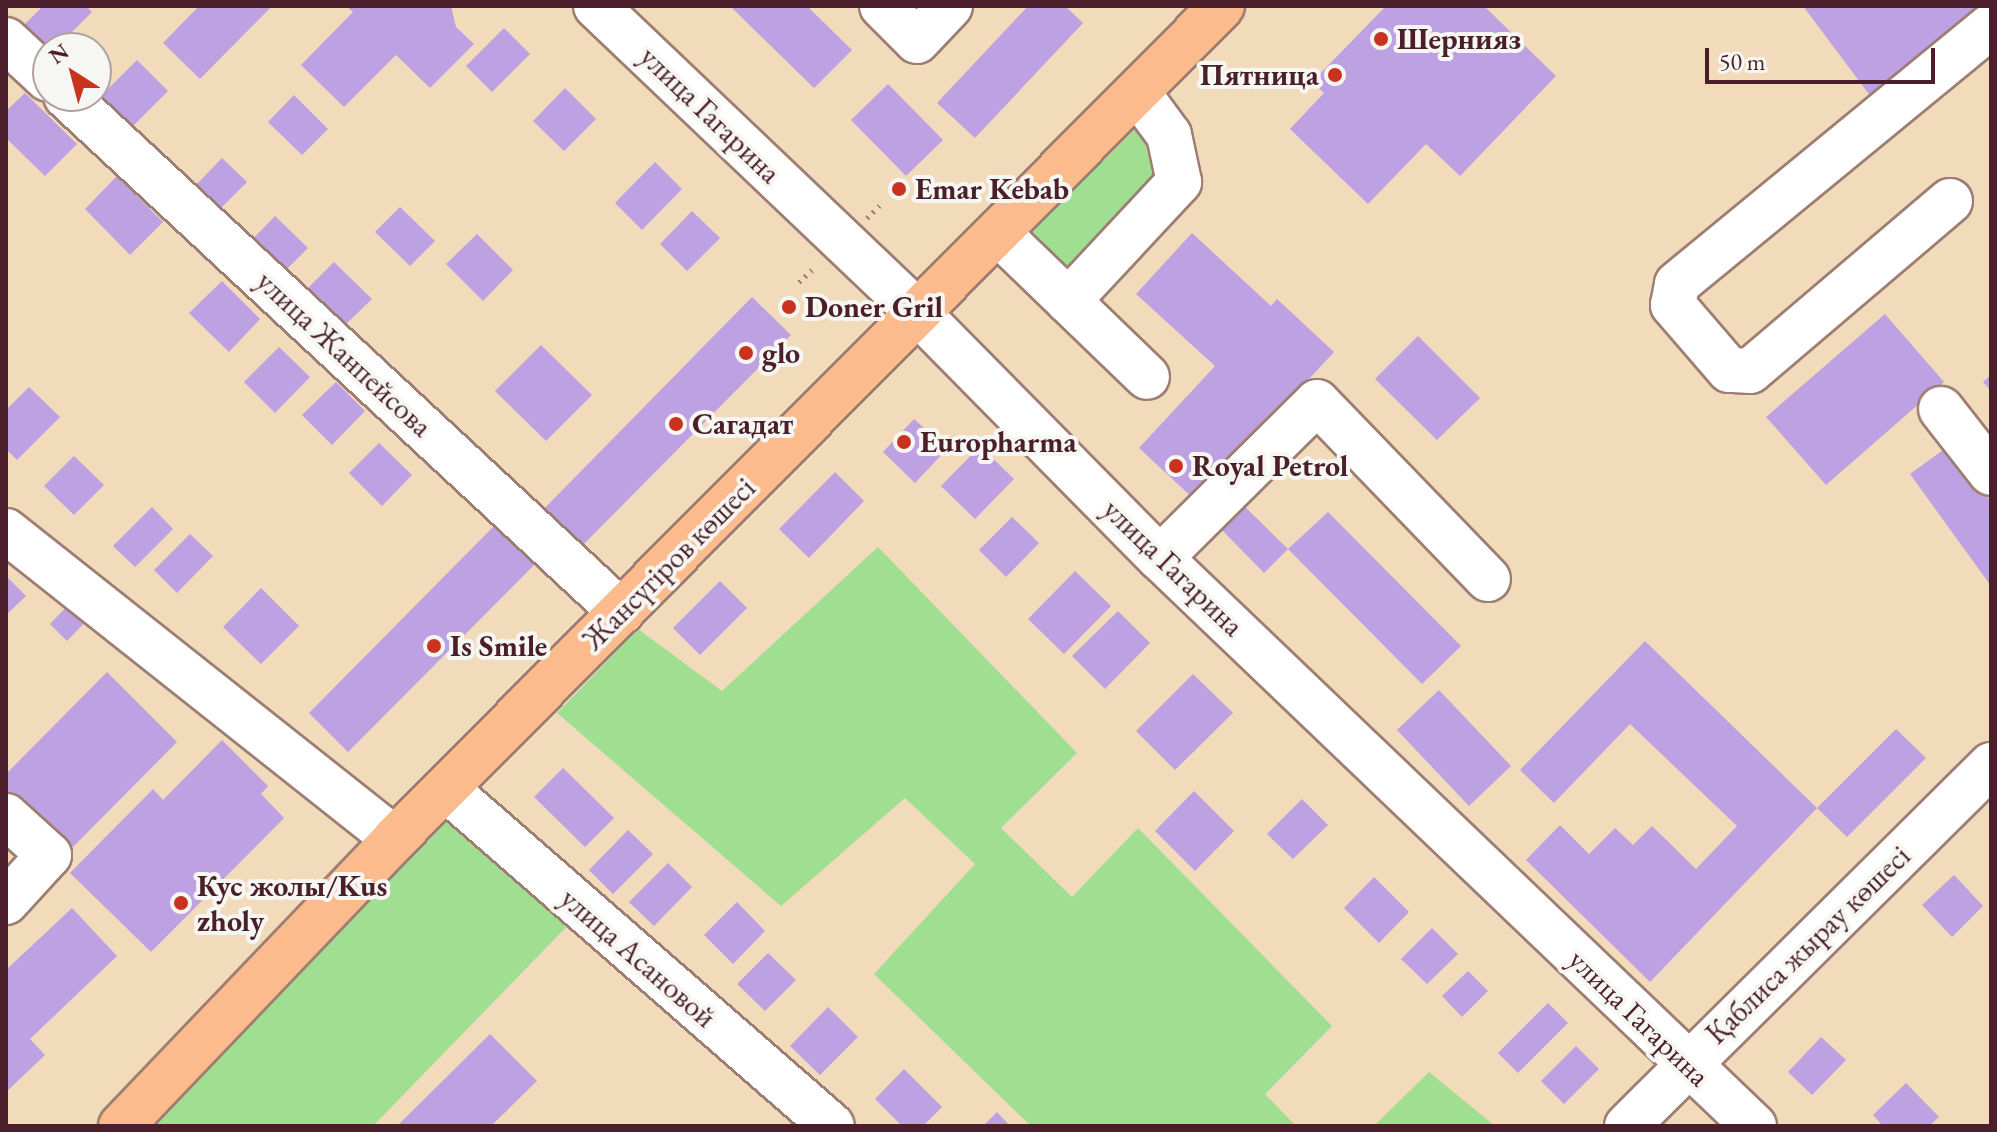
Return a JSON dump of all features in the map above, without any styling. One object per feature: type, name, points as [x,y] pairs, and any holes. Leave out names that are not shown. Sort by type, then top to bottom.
[{"type":"main road","name":"Жансүгіров көшесі","points":[[121,1126],[395,839],[1222,6]]},
{"type":"street","points":[[882,6],[917,41],[950,6]]},
{"type":"street","name":"улица Гагарина","points":[[602,8],[918,313],[1160,558],[1754,1126]]},
{"type":"street","points":[[1950,201],[1750,371],[1729,370],[1673,305],[1677,284],[1991,26]]},
{"type":"street","points":[[6,40],[32,64]]},
{"type":"street","points":[[1068,301],[1179,182],[1169,135],[1138,93]]},
{"type":"street","name":"улица Жанпейсова","points":[[83,112],[621,612]]},
{"type":"street","points":[[998,233],[1147,377]]},
{"type":"street","points":[[1160,558],[1317,402],[1488,579]]},
{"type":"street","points":[[1941,409],[1991,473]]},
{"type":"street","points":[[6,531],[395,839]]},
{"type":"street","name":"Қаблиса жырау көшесі","points":[[1627,1126],[1991,765]]},
{"type":"street","name":"улица Асановой","points":[[446,789],[832,1126]]},
{"type":"street","points":[[6,816],[49,855],[6,902]]},
{"type":"green space","points":[[1141,111],[1164,182],[1066,284],[1015,234]]},
{"type":"green space","points":[[878,547],[1077,753],[1001,828],[1072,897],[1138,828],[1332,1026],[1265,1094],[1296,1126],[1031,1126],[874,974],[975,864],[905,798],[781,906],[557,713],[638,629],[722,691]]},
{"type":"green space","points":[[449,811],[576,917],[373,1126],[146,1126]]},
{"type":"green space","points":[[1429,1072],[1495,1126],[1374,1126]]},
{"type":"building","points":[[43,6],[86,6],[92,12],[72,32],[32,33],[24,25]]},
{"type":"building","points":[[199,6],[272,6],[200,79],[163,43]]},
{"type":"building","points":[[346,6],[451,6],[456,27],[474,44],[430,88],[396,55],[344,107],[301,65],[353,12]]},
{"type":"building","points":[[730,6],[807,6],[852,50],[814,88]]},
{"type":"building","points":[[1028,6],[1065,6],[1083,23],[975,138],[937,103]]},
{"type":"building","points":[[1386,6],[1484,6],[1556,76],[1460,176],[1426,144],[1368,204],[1290,129],[1324,93],[1312,82]]},
{"type":"building","points":[[1803,6],[1991,6],[1871,97]]},
{"type":"building","points":[[504,28],[530,54],[492,92],[466,66]]},
{"type":"building","points":[[137,60],[168,91],[131,128],[112,109],[112,85]]},
{"type":"building","points":[[888,84],[943,140],[906,176],[851,120]]},
{"type":"building","points":[[565,88],[596,119],[564,151],[533,121]]},
{"type":"building","points":[[25,93],[32,100],[32,112],[44,112],[77,144],[45,176],[6,138],[6,111]]},
{"type":"building","points":[[294,95],[328,129],[302,155],[268,122]]},
{"type":"building","points":[[222,158],[247,182],[220,209],[196,185]]},
{"type":"building","points":[[655,162],[682,189],[642,230],[615,203]]},
{"type":"building","points":[[117,176],[163,222],[130,255],[85,209]]},
{"type":"building","points":[[400,207],[435,241],[410,266],[375,232]]},
{"type":"building","points":[[692,211],[720,238],[687,271],[660,244]]},
{"type":"building","points":[[275,216],[308,248],[279,277],[247,245]]},
{"type":"building","points":[[1192,233],[1271,306],[1277,299],[1334,352],[1196,501],[1139,448],[1215,366],[1136,294]]},
{"type":"building","points":[[477,234],[513,270],[483,301],[446,264]]},
{"type":"building","points":[[334,262],[372,299],[344,326],[307,289]]},
{"type":"building","points":[[222,281],[260,319],[229,352],[189,313]]},
{"type":"building","points":[[752,297],[791,335],[574,554],[536,517]]},
{"type":"building","points":[[1885,314],[1944,382],[1826,485],[1766,417]]},
{"type":"building","points":[[1418,336],[1480,398],[1437,440],[1375,379]]},
{"type":"building","points":[[541,345],[592,395],[546,441],[495,391]]},
{"type":"building","points":[[279,347],[310,377],[275,413],[244,382]]},
{"type":"building","points":[[1991,375],[1991,391],[1983,382]]},
{"type":"building","points":[[336,382],[365,411],[332,445],[302,415]]},
{"type":"building","points":[[29,387],[60,417],[17,460],[6,449],[6,410]]},
{"type":"building","points":[[914,419],[947,449],[915,483],[883,452]]},
{"type":"building","points":[[379,443],[412,475],[382,506],[349,473]]},
{"type":"building","points":[[1950,445],[1991,502],[1991,586],[1910,474]]},
{"type":"building","points":[[980,446],[1014,479],[975,519],[941,486]]},
{"type":"building","points":[[74,456],[104,485],[74,515],[44,486]]},
{"type":"building","points":[[835,472],[864,501],[809,558],[779,529]]},
{"type":"building","points":[[1240,502],[1288,549],[1264,573],[1217,525]]},
{"type":"building","points":[[152,507],[173,529],[135,567],[113,546]]},
{"type":"building","points":[[1328,512],[1461,646],[1422,684],[1288,549]]},
{"type":"building","points":[[1012,517],[1039,543],[1006,577],[979,550]]},
{"type":"building","points":[[498,522],[538,561],[348,752],[309,713]]},
{"type":"building","points":[[190,534],[213,556],[177,593],[154,570]]},
{"type":"building","points":[[1075,571],[1111,606],[1064,654],[1028,619]]},
{"type":"building","points":[[6,576],[26,596],[6,615]]},
{"type":"building","points":[[720,581],[747,608],[700,655],[673,628]]},
{"type":"building","points":[[261,588],[299,626],[261,664],[223,627]]},
{"type":"building","points":[[75,598],[92,615],[67,641],[50,624]]},
{"type":"building","points":[[1118,611],[1150,643],[1105,689],[1072,656]]},
{"type":"building","points":[[1645,641],[1817,808],[1650,982],[1526,860],[1560,825],[1589,854],[1615,828],[1633,845],[1652,826],[1696,869],[1737,826],[1630,724],[1554,803],[1520,770]]},
{"type":"building","points":[[107,672],[177,742],[67,853],[6,793],[6,774]]},
{"type":"building","points":[[1193,674],[1233,713],[1175,770],[1136,731]]},
{"type":"building","points":[[1439,690],[1511,766],[1469,806],[1397,730]]},
{"type":"building","points":[[1896,729],[1926,758],[1847,837],[1817,808]]},
{"type":"building","points":[[222,740],[268,786],[261,794],[284,818],[151,952],[70,873],[153,789],[163,800]]},
{"type":"building","points":[[563,768],[614,818],[585,847],[534,797]]},
{"type":"building","points":[[1194,791],[1234,831],[1195,871],[1155,831]]},
{"type":"building","points":[[1302,799],[1328,825],[1293,859],[1267,834]]},
{"type":"building","points":[[628,830],[653,854],[613,894],[589,870]]},
{"type":"building","points":[[668,863],[692,887],[654,926],[629,902]]},
{"type":"building","points":[[1954,875],[1983,906],[1952,937],[1922,905]]},
{"type":"building","points":[[1374,877],[1409,912],[1379,943],[1344,908]]},
{"type":"building","points":[[737,902],[765,931],[733,964],[704,935]]},
{"type":"building","points":[[72,908],[117,956],[30,1039],[45,1055],[6,1092],[6,970]]},
{"type":"building","points":[[1432,928],[1458,954],[1427,984],[1401,959]]},
{"type":"building","points":[[768,953],[796,980],[765,1011],[737,984]]},
{"type":"building","points":[[1468,971],[1488,991],[1462,1017],[1442,996]]},
{"type":"building","points":[[1548,1003],[1568,1023],[1518,1073],[1498,1053]]},
{"type":"building","points":[[828,1007],[858,1037],[820,1075],[790,1046]]},
{"type":"building","points":[[490,1034],[537,1081],[491,1126],[397,1126]]},
{"type":"building","points":[[1821,1037],[1846,1060],[1812,1095],[1788,1072]]},
{"type":"building","points":[[1576,1046],[1599,1069],[1564,1104],[1541,1081]]},
{"type":"building","points":[[904,1069],[942,1107],[923,1126],[902,1126],[875,1099]]},
{"type":"building","points":[[1906,1083],[1939,1117],[1929,1126],[1883,1126],[1873,1115]]},
{"type":"building","points":[[997,1112],[1010,1126],[983,1126]]},
{"type":"place","name":"Шернияз","points":[[1381,39]]},
{"type":"place","name":"Пятница","points":[[1335,75]]},
{"type":"place","name":"Emar Kebab","points":[[899,189]]},
{"type":"place","name":"Doner Gril","points":[[789,307]]},
{"type":"place","name":"glo","points":[[746,353]]},
{"type":"place","name":"Сагадат","points":[[676,424]]},
{"type":"place","name":"Europharma","points":[[904,442]]},
{"type":"place","name":"Royal Petrol","points":[[1176,466]]},
{"type":"place","name":"Is Smile","points":[[434,646]]},
{"type":"place","name":"Кус жолы/Kus zholy","points":[[181,903]]}]
